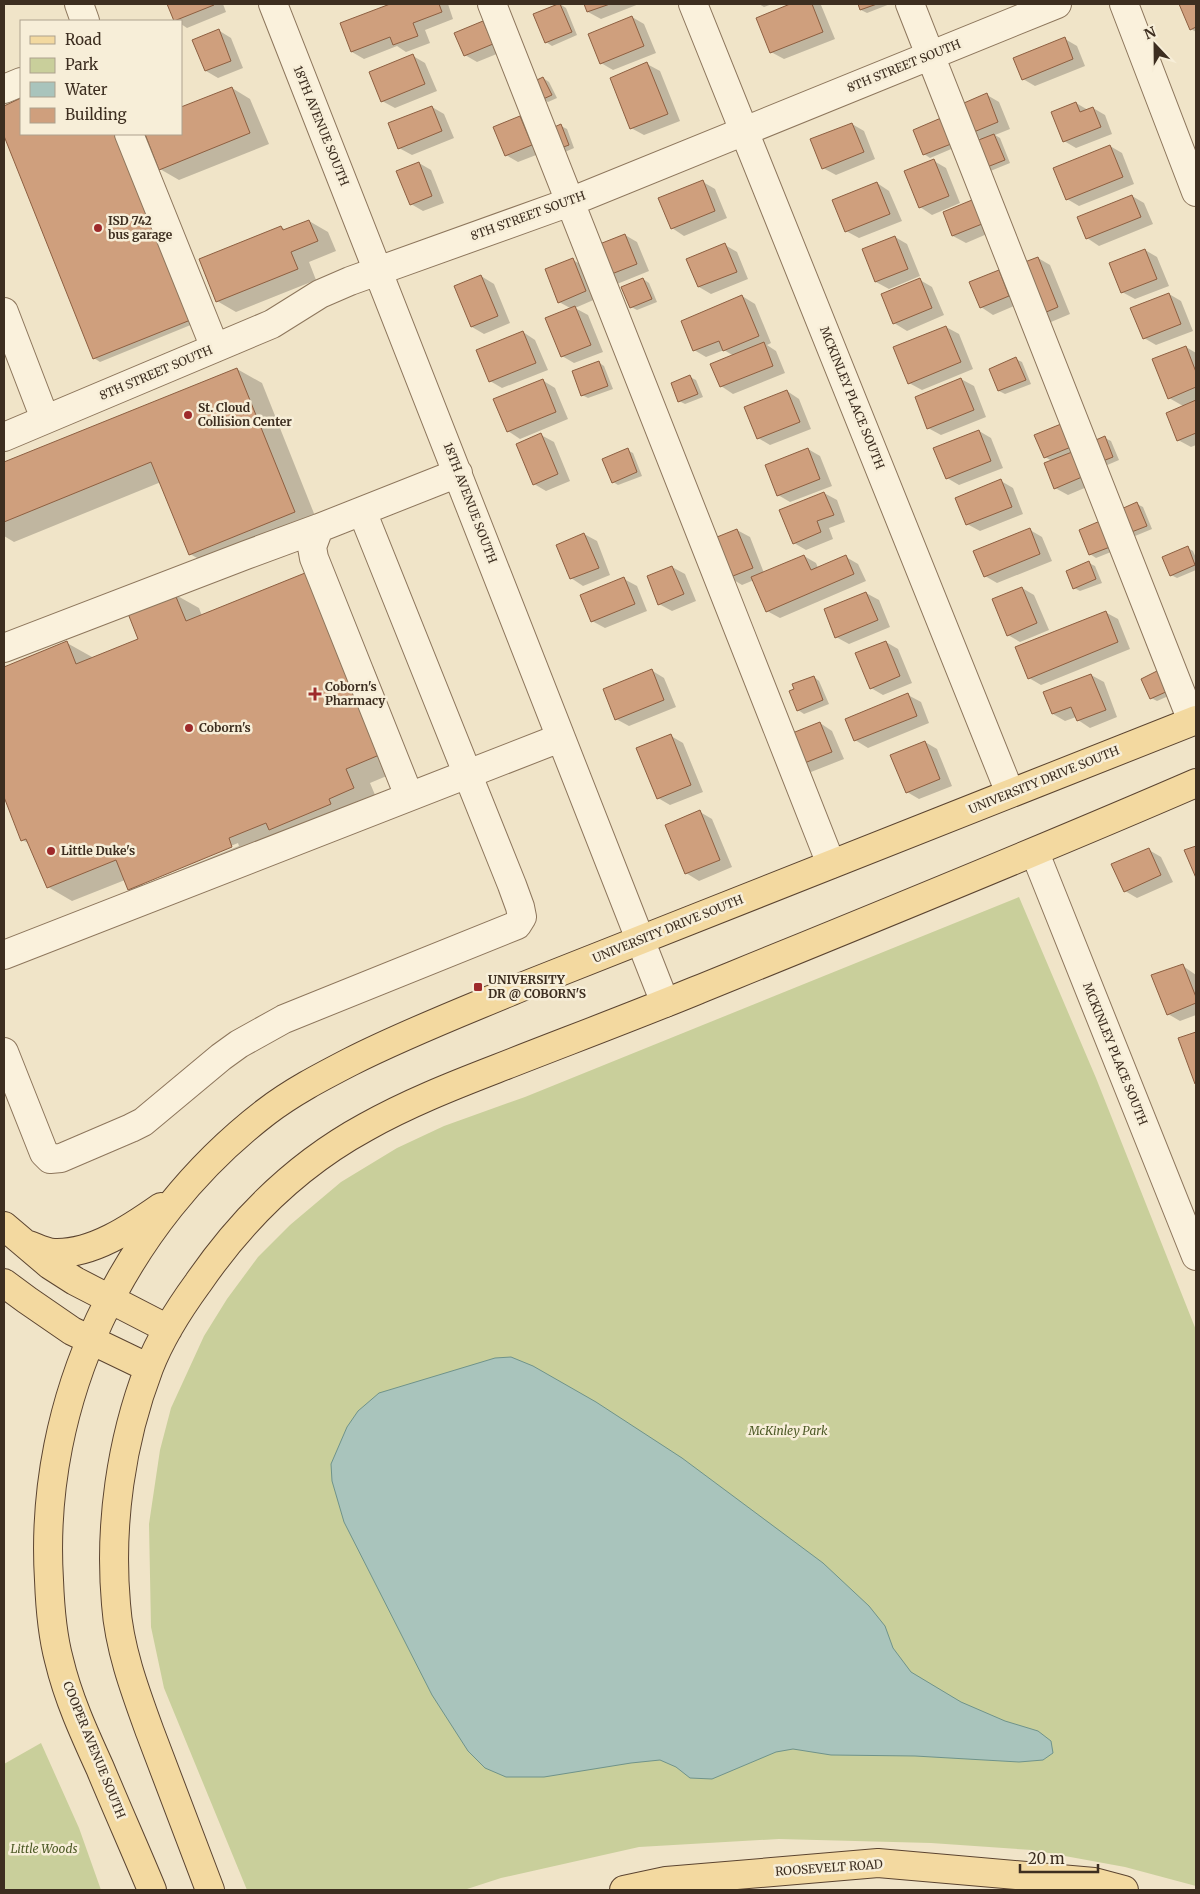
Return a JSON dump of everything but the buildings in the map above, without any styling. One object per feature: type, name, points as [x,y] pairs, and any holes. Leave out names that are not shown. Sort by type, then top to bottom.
[{"type":"main road","name":"UNIVERSITY DRIVE SOUTH","points":[[110,1299],[147,1236],[183,1192],[237,1136],[267,1111],[308,1084],[414,1031],[1194,720]]},
{"type":"main road","points":[[210,1890],[144,1716],[121,1638],[116,1607],[114,1574],[117,1506],[129,1436],[149,1368],[178,1310],[202,1276],[246,1222],[269,1197],[308,1165],[340,1142],[396,1111],[466,1081],[665,1003],[1035,853],[1196,784]]},
{"type":"main road","points":[[24,1244],[54,1253],[84,1248],[122,1232],[183,1192]]},
{"type":"main road","points":[[4,1226],[50,1265],[75,1281],[168,1329]]},
{"type":"main road","points":[[4,1283],[56,1321],[90,1341],[149,1368]]},
{"type":"main road","name":"COOPER AVENUE SOUTH","points":[[110,1299],[100,1316],[76,1378],[55,1458],[50,1494],[48,1562],[52,1623],[58,1659],[78,1717],[152,1890]]},
{"type":"main road","points":[[111,1794],[133,1865],[136,1890]]},
{"type":"main road","name":"ROOSEVELT ROAD","points":[[624,1890],[666,1881],[878,1863],[1094,1882],[1124,1890]]},
{"type":"street","points":[[79,4],[85,20]]},
{"type":"street","name":"18TH AVENUE SOUTH","points":[[272,4],[379,271],[639,941],[665,1003]]},
{"type":"street","points":[[492,4],[831,864]]},
{"type":"street","name":"MCKINLEY PLACE SOUTH","points":[[693,4],[1010,793]]},
{"type":"street","points":[[910,4],[1194,720]]},
{"type":"street","name":"8TH STREET SOUTH","points":[[4,436],[272,324],[320,294],[570,202],[1057,4]]},
{"type":"street","points":[[1124,4],[1196,192]]},
{"type":"street","points":[[4,89],[20,82]]},
{"type":"street","points":[[129,135],[215,348]]},
{"type":"street","points":[[4,312],[45,419]]},
{"type":"street","points":[[4,648],[458,473]]},
{"type":"street","points":[[4,1052],[44,1153],[50,1159],[61,1158],[143,1122],[220,1057],[284,1019],[509,930],[517,925],[522,918],[520,907],[362,511]]},
{"type":"street","points":[[319,528],[312,547],[314,558],[408,796]]},
{"type":"street","points":[[4,954],[560,738]]},
{"type":"street","name":"MCKINLEY PLACE SOUTH","points":[[1035,853],[1196,1256]]},
{"type":"green space","name":"McKinley Park","points":[[1019,897],[1096,1078],[1196,1330],[1196,1886],[1125,1867],[1032,1850],[931,1843],[779,1839],[639,1847],[501,1878],[464,1890],[247,1890],[164,1688],[151,1627],[149,1524],[160,1450],[171,1408],[204,1336],[227,1299],[258,1257],[290,1225],[341,1182],[397,1148],[444,1126],[525,1097]]},
{"type":"green space","name":"Little Woods","points":[[41,1743],[79,1828],[101,1890],[4,1890],[4,1764]]},
{"type":"water","points":[[511,1357],[533,1366],[596,1402],[682,1458],[823,1563],[869,1606],[885,1626],[893,1648],[911,1672],[961,1702],[1005,1721],[1038,1731],[1051,1741],[1053,1753],[1043,1760],[1019,1762],[915,1756],[831,1755],[793,1749],[776,1752],[712,1779],[690,1778],[676,1767],[660,1760],[544,1777],[506,1777],[485,1768],[468,1751],[432,1695],[344,1522],[332,1481],[331,1464],[347,1427],[358,1411],[379,1393],[495,1358]]},
{"type":"place","name":"ISD 742 bus garage","points":[[98,228]]},
{"type":"place","name":"St. Cloud Collision Center","points":[[188,415]]},
{"type":"place","name":"Coborn's Pharmacy","points":[[315,694]]},
{"type":"place","name":"Coborn's","points":[[189,728]]},
{"type":"place","name":"Little Duke's","points":[[51,851]]},
{"type":"place","name":"UNIVERSITY DR @ COBORN'S","points":[[478,987]]}]
